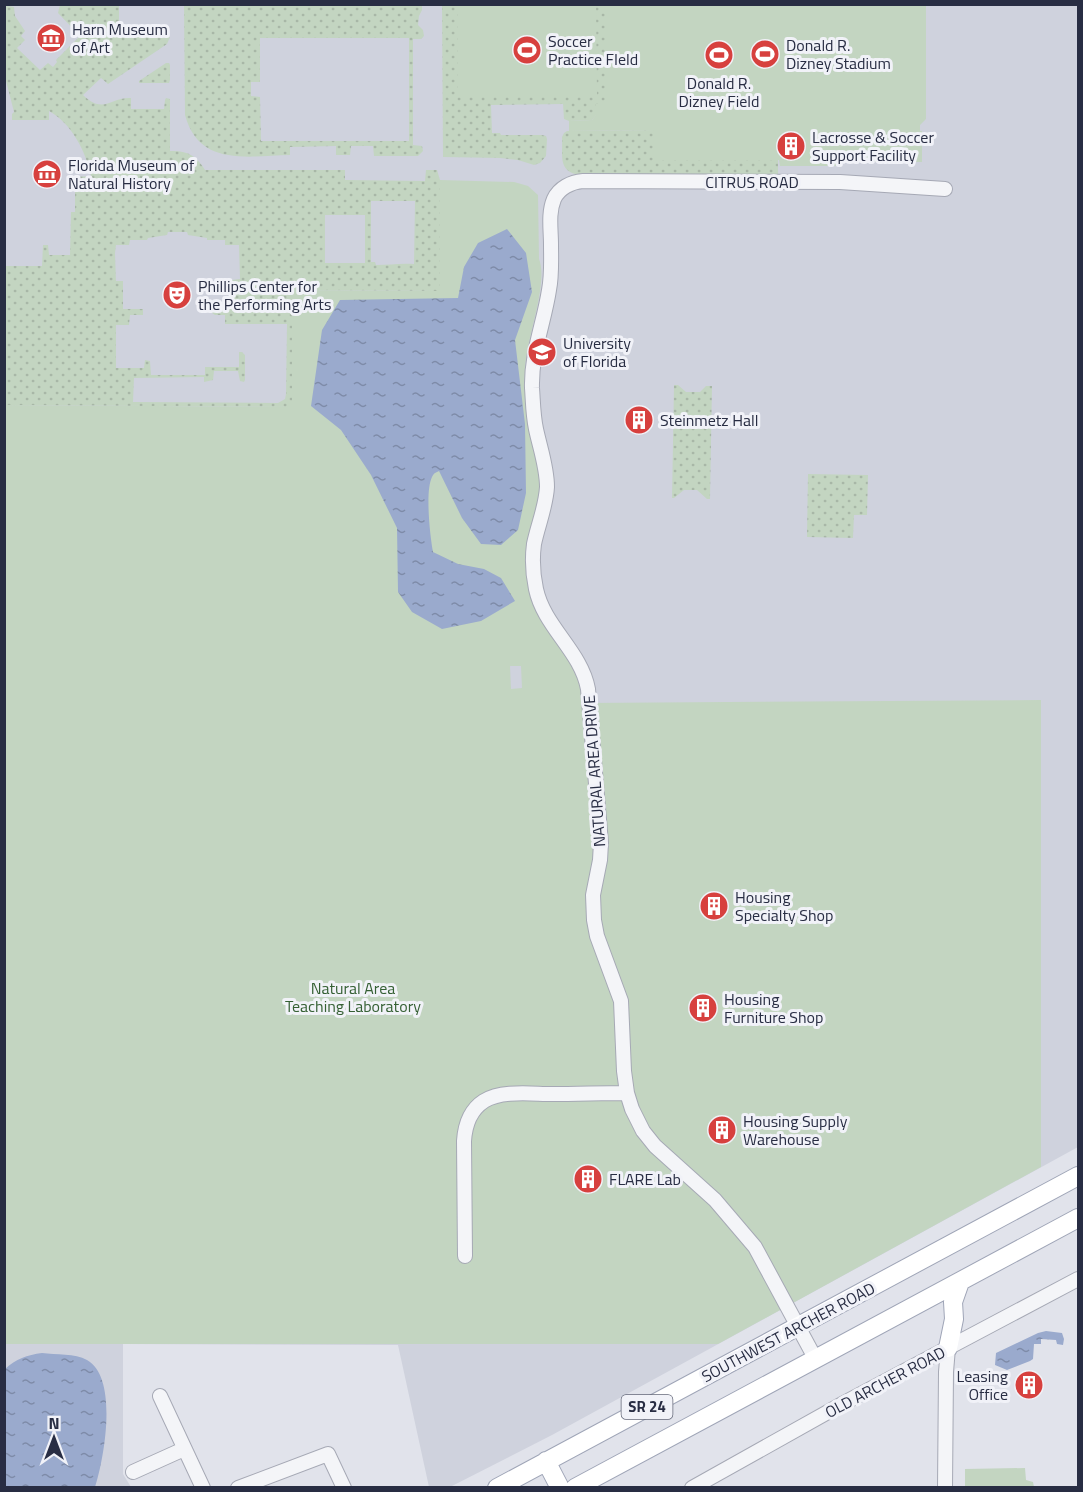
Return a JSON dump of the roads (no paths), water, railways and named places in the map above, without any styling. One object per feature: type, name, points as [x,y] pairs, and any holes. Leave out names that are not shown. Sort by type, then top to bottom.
[{"type":"main road","name":"SOUTHWEST ARCHER ROAD","points":[[497,1488],[1078,1176]]},
{"type":"main road","name":"SR 24","points":[[575,1488],[1078,1218]]},
{"type":"main road","points":[[948,1348],[954,1319],[953,1302],[960,1282]]},
{"type":"main road","points":[[546,1461],[560,1488]]},
{"type":"street","name":"CITRUS ROAD","points":[[560,190],[569,184],[583,181],[840,182],[945,189]]},
{"type":"street","name":"NATURAL AREA DRIVE","points":[[560,190],[551,210],[550,289],[533,363],[534,417],[547,481],[546,499],[534,547],[534,566],[536,588],[543,608],[579,663],[587,684],[601,843],[600,861],[593,891],[594,921],[597,936],[621,1000],[627,1093],[636,1117],[650,1140],[672,1163],[715,1200],[755,1247],[815,1358]]},
{"type":"street","points":[[465,1256],[464,1136],[469,1118],[476,1108],[486,1100],[509,1094],[627,1093]]},
{"type":"street","name":"OLD ARCHER ROAD","points":[[692,1488],[844,1403],[1078,1279]]},
{"type":"street","points":[[945,1488],[948,1348]]},
{"type":"street","points":[[160,1396],[203,1488]]},
{"type":"street","points":[[133,1472],[184,1449]]},
{"type":"street","points":[[238,1488],[328,1454],[344,1488]]},
{"type":"water","points":[[507,229],[526,253],[532,292],[515,340],[525,424],[526,493],[518,530],[501,545],[481,544],[462,518],[439,471],[432,477],[428,503],[433,552],[458,564],[484,569],[501,578],[515,601],[481,621],[442,629],[412,612],[398,592],[397,528],[371,475],[341,430],[311,406],[322,330],[340,300],[458,298],[464,267],[478,243]]},
{"type":"water","points":[[1046,1331],[1062,1333],[1063,1345],[1057,1344],[1056,1340],[1041,1339],[1041,1344],[1034,1344],[1033,1359],[1030,1361],[1007,1370],[995,1365],[996,1353]]},
{"type":"water","points":[[42,1353],[71,1355],[87,1360],[97,1369],[103,1384],[106,1401],[105,1439],[95,1487],[5,1487],[5,1369],[22,1358]]},
{"type":"place","name":"Harn Museum of Art","points":[[51,38]]},
{"type":"place","name":"Soccer Practice FIeld","points":[[527,50]]},
{"type":"place","name":"Donald R. Dizney Stadium","points":[[765,54]]},
{"type":"place","name":"Donald R. Dizney Field","points":[[719,55]]},
{"type":"place","name":"Lacrosse & Soccer Support Facility","points":[[791,146]]},
{"type":"place","name":"Florida Museum of Natural History","points":[[47,174]]},
{"type":"place","name":"Phillips Center for the Performing Arts","points":[[177,295]]},
{"type":"place","name":"University of Florida","points":[[542,352]]},
{"type":"place","name":"Steinmetz Hall","points":[[639,420]]},
{"type":"place","name":"Housing Specialty Shop","points":[[714,906]]},
{"type":"place","name":"Housing Furniture Shop","points":[[703,1008]]},
{"type":"place","name":"Housing Supply Warehouse","points":[[722,1130]]},
{"type":"place","name":"FLARE Lab","points":[[588,1179]]},
{"type":"place","name":"Leasing Office","points":[[1029,1385]]},
{"type":"park label","name":"Natural Area Teaching Laboratory","points":[[353,997]]}]
